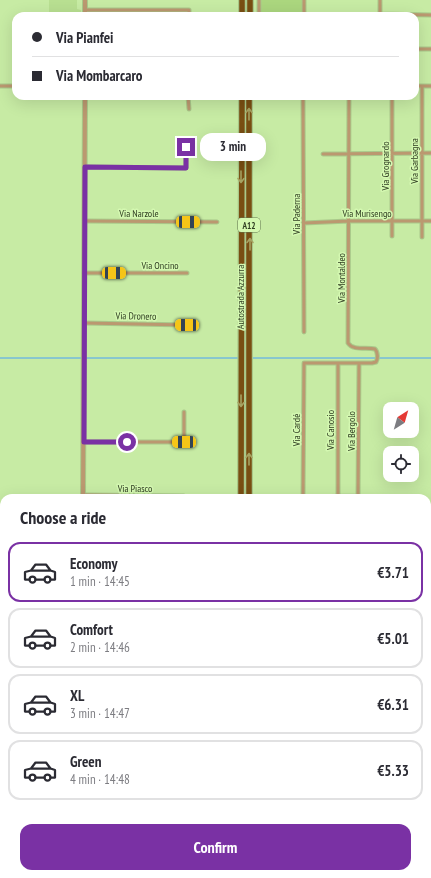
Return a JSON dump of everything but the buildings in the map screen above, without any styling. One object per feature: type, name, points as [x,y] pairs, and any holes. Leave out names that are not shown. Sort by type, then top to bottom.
[{"type":"highway","points":[[242,0],[242,12]]},
{"type":"highway","points":[[250,0],[250,12]]},
{"type":"highway","name":"Autostrada Azzurra","points":[[241,494],[242,100]]},
{"type":"highway","name":"Autostrada Azzurra","points":[[249,100],[249,494]]},
{"type":"street","points":[[85,0],[85,10],[189,10],[189,12]]},
{"type":"street","points":[[259,0],[259,12]]},
{"type":"street","points":[[304,0],[304,12]]},
{"type":"street","points":[[380,0],[380,12]]},
{"type":"street","points":[[419,15],[431,15]]},
{"type":"street","points":[[419,49],[431,49]]},
{"type":"street","points":[[0,86],[12,86]]},
{"type":"street","points":[[422,86],[431,86]]},
{"type":"street","name":"Via Garbagna","points":[[422,86],[422,237]]},
{"type":"street","points":[[83,494],[85,100]]},
{"type":"street","points":[[188,100],[188,109]]},
{"type":"street","name":"Via Paderna","points":[[303,100],[304,332]]},
{"type":"street","name":"Via Montaldeo","points":[[304,363],[375,363],[378,359],[377,350],[375,348],[354,348],[348,343],[349,100]]},
{"type":"street","name":"Via Grognardo","points":[[392,100],[392,236]]},
{"type":"street","points":[[85,167],[186,168],[186,147]]},
{"type":"street","points":[[323,154],[431,153]]},
{"type":"street","name":"Via Narzole","points":[[85,221],[217,222]]},
{"type":"street","name":"Via Murisengo","points":[[304,223],[349,221],[431,221]]},
{"type":"street","name":"Via Oncino","points":[[84,273],[187,273]]},
{"type":"street","name":"Via Dronero","points":[[84,323],[187,325]]},
{"type":"street","name":"Via Cardé","points":[[304,363],[304,494]]},
{"type":"street","name":"Via Canosio","points":[[338,363],[338,494]]},
{"type":"street","name":"Via Bergolo","points":[[358,494],[359,363]]},
{"type":"street","points":[[84,442],[184,442],[184,412]]},
{"type":"shaded area","points":[[49,0],[77,0],[77,9],[81,10],[81,12],[49,12]]},
{"type":"shaded area","points":[[261,0],[302,0],[302,12],[261,12]]},
{"type":"waterway","points":[[0,358],[81,358]]},
{"type":"waterway","points":[[85,358],[239,358]]},
{"type":"waterway","points":[[251,358],[375,358]]},
{"type":"waterway","points":[[379,358],[431,358]]},
{"type":"route","points":[[127,442],[84,442],[85,167],[186,168],[186,147]]}]
